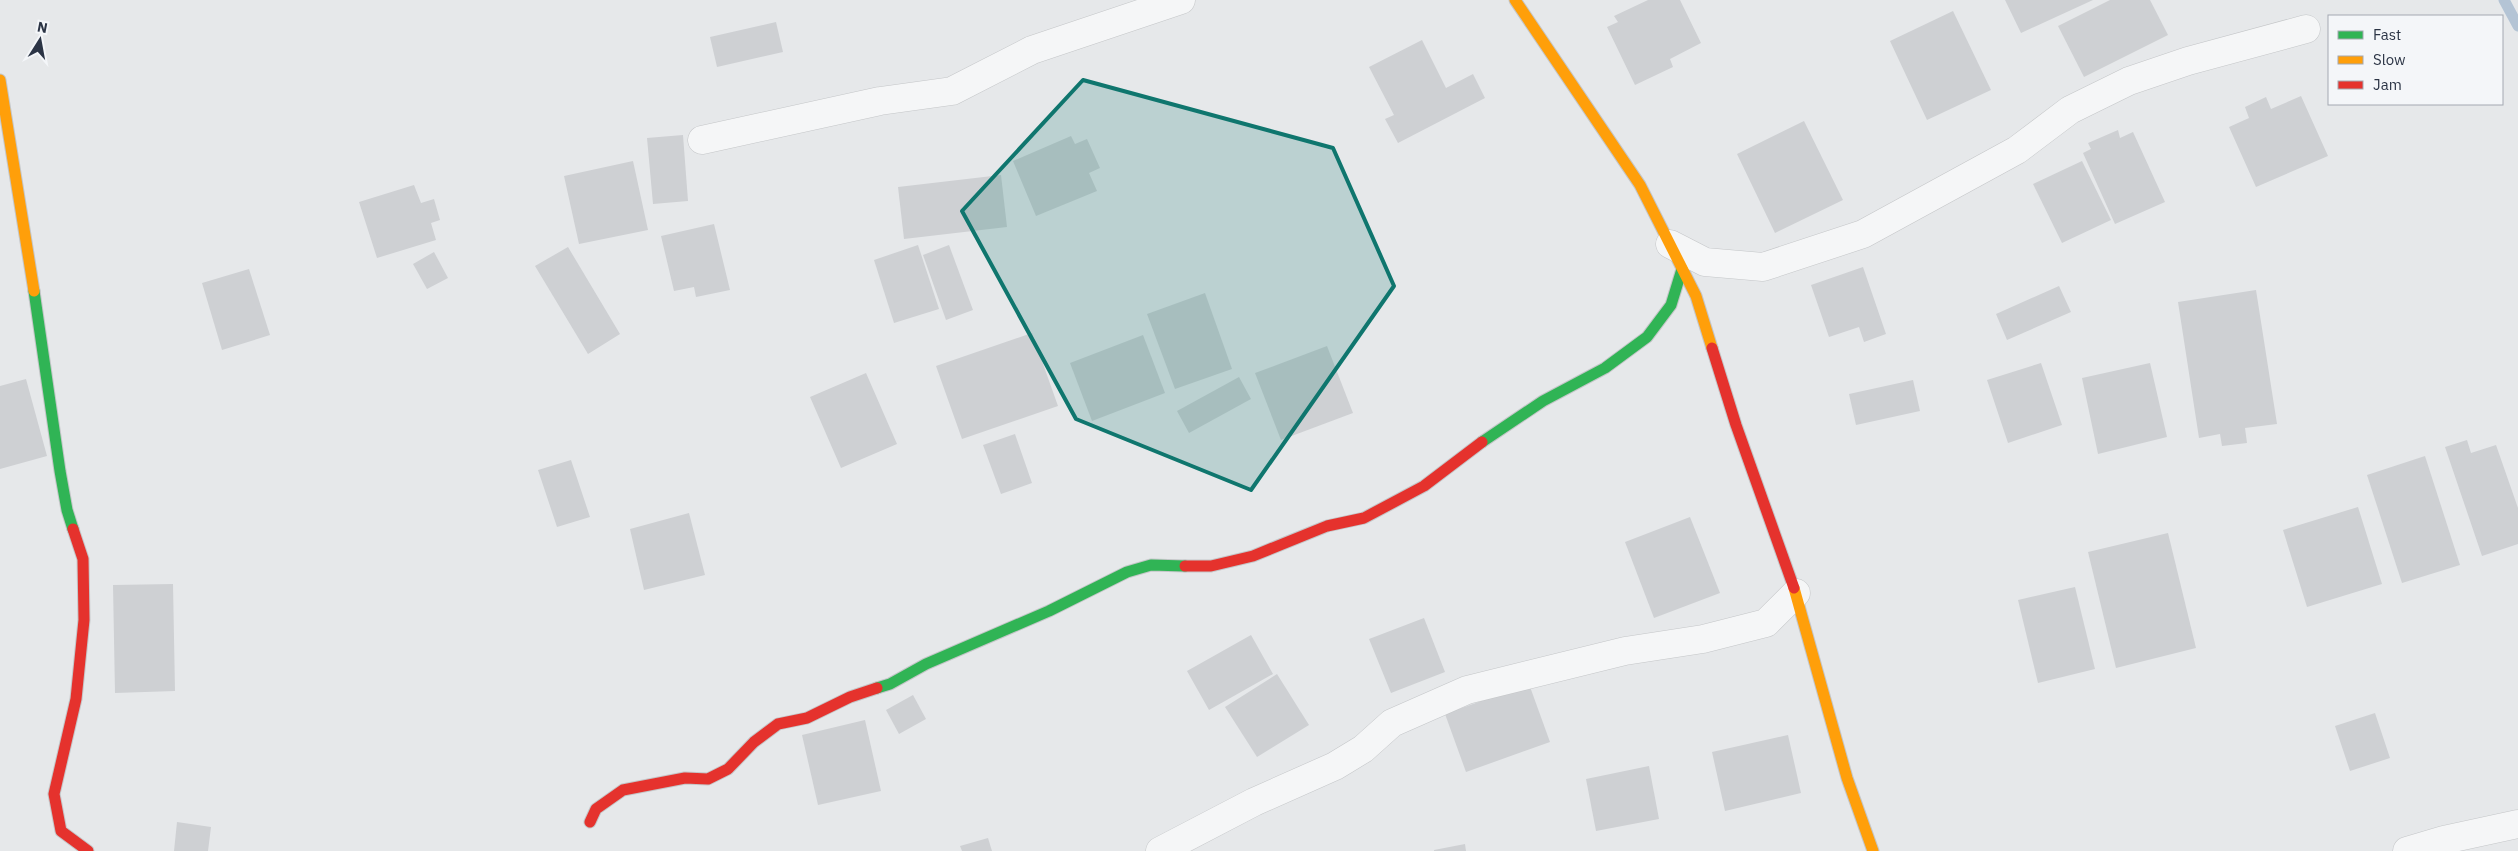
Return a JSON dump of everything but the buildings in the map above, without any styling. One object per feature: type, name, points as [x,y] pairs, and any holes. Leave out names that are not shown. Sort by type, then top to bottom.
[{"type":"street","points":[[702,140],[880,101],[952,91],[1032,50],[1181,0]]},
{"type":"street","points":[[1515,0],[1640,185],[1696,296],[1736,425],[1796,593],[1847,778],[1873,851]]},
{"type":"street","points":[[1670,244],[1705,262],[1763,267],[1863,234],[2017,150],[2070,110],[2129,81],[2188,62],[2306,30]]},
{"type":"street","points":[[0,80],[3,117],[52,405],[60,471],[67,510],[83,559],[84,620],[76,699],[54,794],[61,831],[88,851]]},
{"type":"street","points":[[590,822],[596,809],[622,790],[685,778],[708,779],[728,769],[754,742],[778,724],[807,718],[850,697],[890,684],[926,664],[1049,611],[1127,572],[1152,565],[1211,566],[1253,556],[1327,526],[1364,518],[1424,486],[1458,458],[1535,406],[1605,368],[1647,337],[1671,305],[1682,269]]},
{"type":"street","points":[[1160,851],[1254,802],[1335,766],[1363,749],[1392,723],[1467,690],[1625,650],[1703,640],[1766,623],[1796,593]]},
{"type":"street","points":[[2407,851],[2444,840],[2518,824]]},
{"type":"highlighted area","points":[[1083,80],[1333,148],[1394,286],[1251,490],[1076,419],[962,211]]},
{"type":"waterway","points":[[2504,0],[2518,26]]},
{"type":"traffic: fast","points":[[1482,442],[1543,401],[1605,368],[1647,337],[1671,305],[1682,269]]},
{"type":"traffic: fast","points":[[34,291],[60,471],[67,510],[73,529]]},
{"type":"traffic: fast","points":[[877,688],[890,684],[926,664],[1049,611],[1127,572],[1151,565],[1185,566]]},
{"type":"traffic: slow","points":[[1515,0],[1640,185],[1696,296],[1712,348]]},
{"type":"traffic: slow","points":[[0,80],[34,291]]},
{"type":"traffic: slow","points":[[1794,588],[1847,778],[1873,851]]},
{"type":"traffic: jam","points":[[1712,348],[1736,425],[1794,588]]},
{"type":"traffic: jam","points":[[1185,566],[1211,566],[1253,556],[1327,526],[1364,518],[1424,486],[1482,442]]},
{"type":"traffic: jam","points":[[73,529],[83,559],[84,620],[76,699],[54,794],[61,831],[88,851]]},
{"type":"traffic: jam","points":[[590,822],[596,809],[623,790],[685,778],[708,779],[728,769],[754,742],[778,724],[807,718],[850,697],[877,688]]}]
